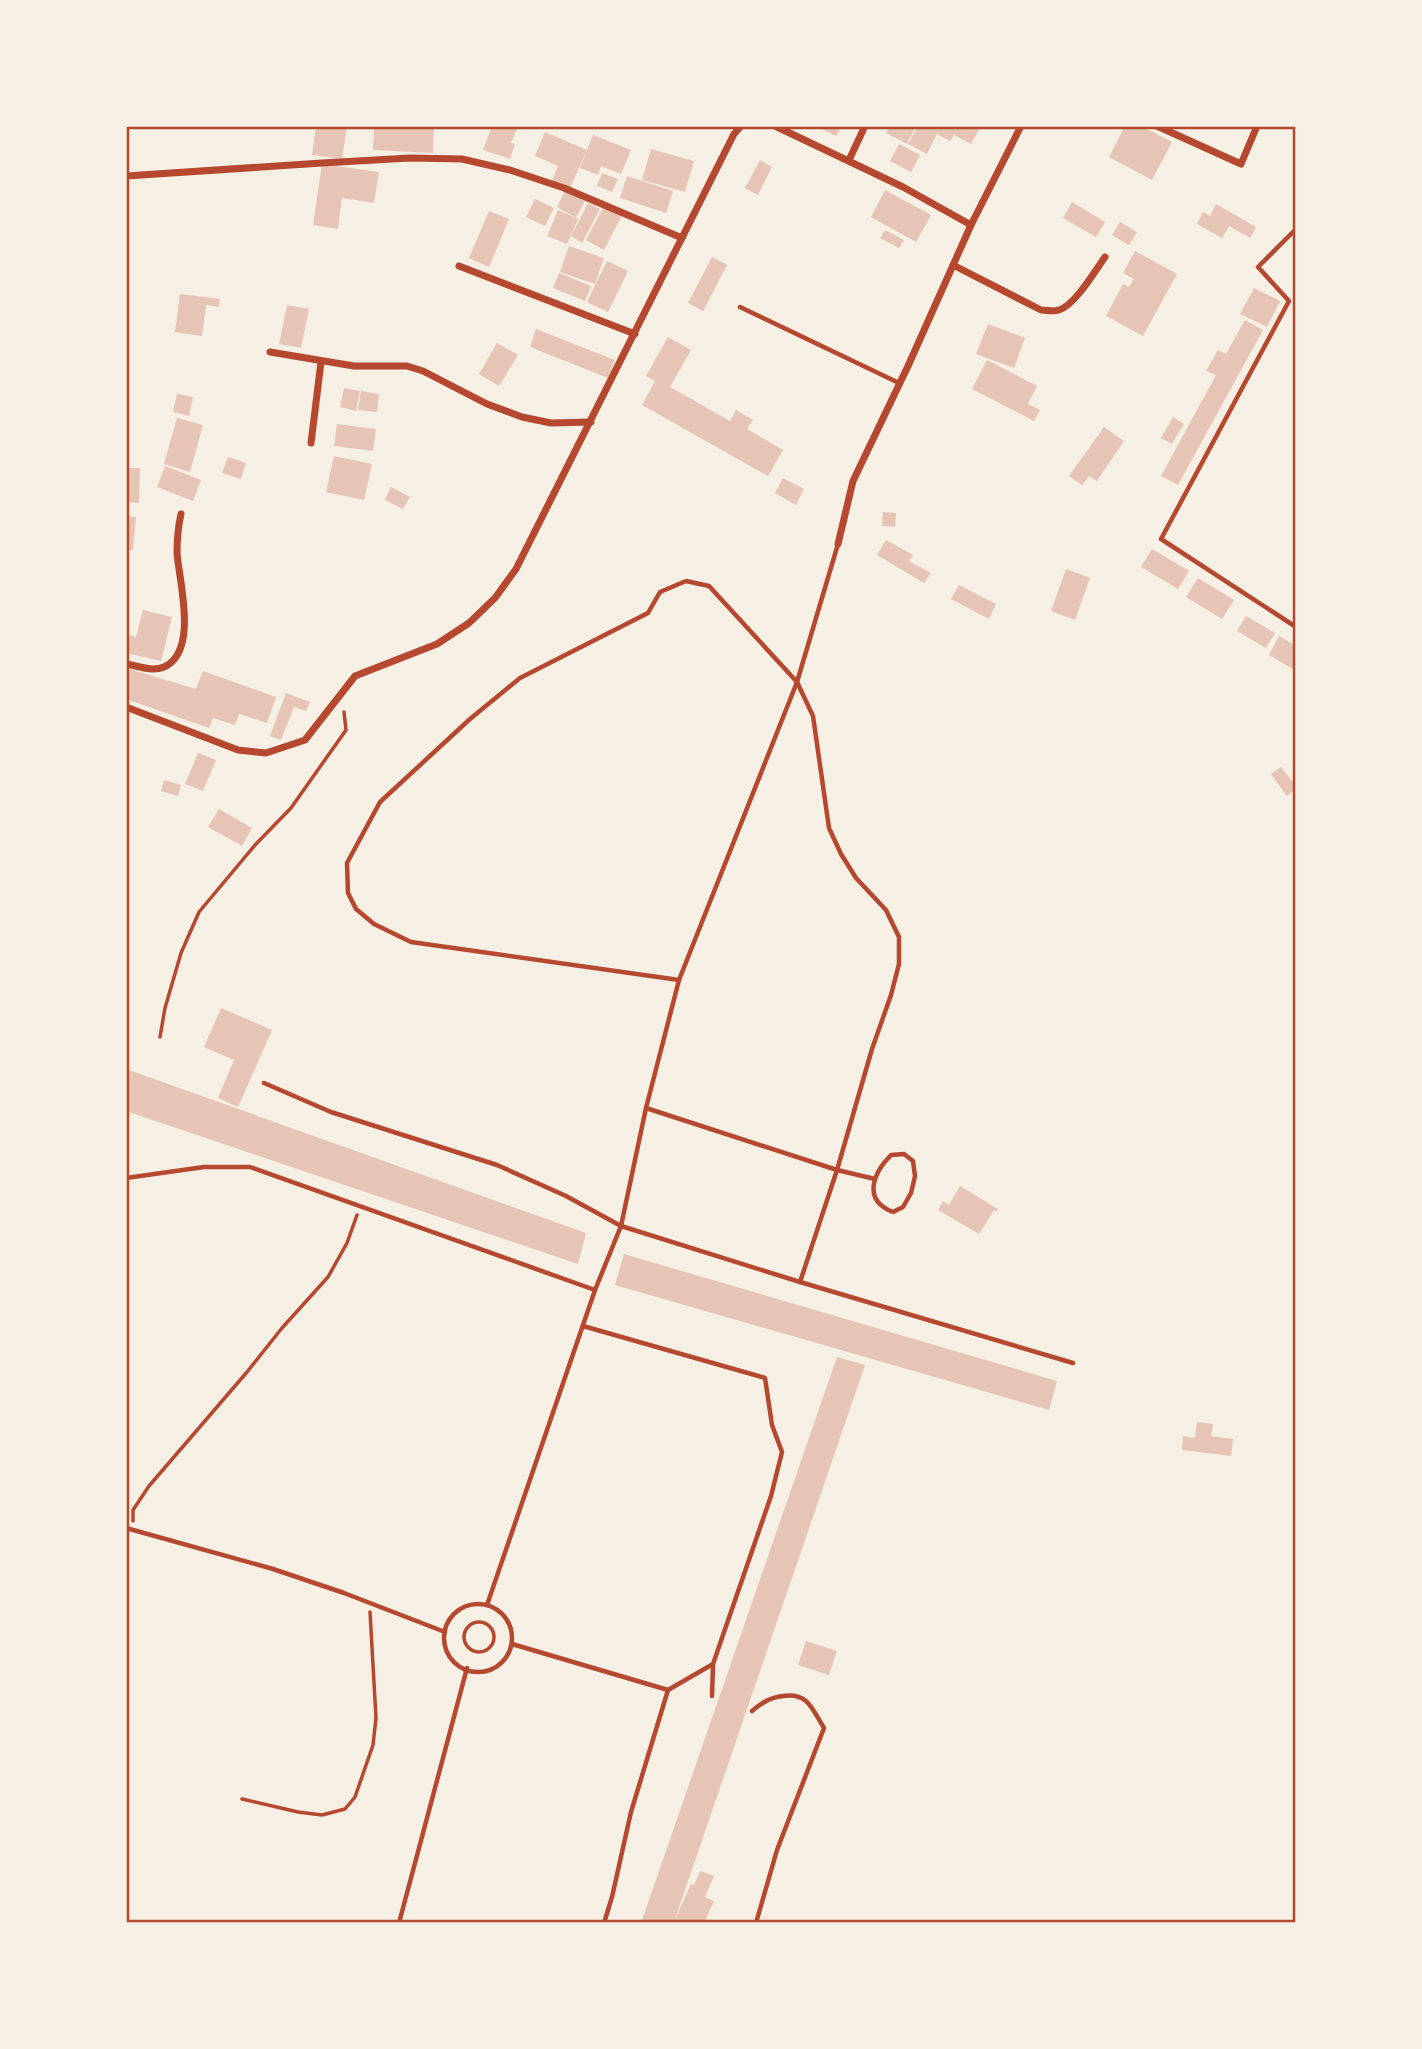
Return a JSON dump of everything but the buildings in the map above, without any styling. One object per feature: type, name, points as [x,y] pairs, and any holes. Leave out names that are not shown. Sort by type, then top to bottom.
[{"type":"street","points":[[126,707],[238,750],[266,753],[305,740],[355,676],[372,667],[407,657],[437,644],[495,598],[516,569],[734,134],[741,126]]},
{"type":"street","points":[[775,126],[849,160],[971,225]]},
{"type":"street","points":[[849,160],[865,126]]},
{"type":"street","points":[[838,544],[853,481],[971,225],[1021,126]]},
{"type":"street","points":[[1157,126],[1241,164],[1257,126]]},
{"type":"street","points":[[126,176],[428,158],[462,159],[510,170],[564,188],[682,238]]},
{"type":"street","points":[[953,265],[1041,310],[1056,312],[1066,307],[1076,296],[1105,257]]},
{"type":"street","points":[[459,266],[635,334]]},
{"type":"street","points":[[270,352],[321,362],[407,366],[423,371],[487,404],[522,417],[551,423],[591,422]]},
{"type":"street","points":[[311,443],[321,362]]},
{"type":"street","points":[[126,664],[153,669],[165,667],[174,659],[183,641],[185,609],[177,543],[181,514]]},
{"type":"lane","points":[[1296,229],[1258,267],[1293,300],[1161,539],[1296,627]]},
{"type":"lane","points":[[740,307],[900,383]]},
{"type":"lane","points":[[487,1605],[594,1290],[621,1226],[646,1108],[679,980],[797,682],[838,544]]},
{"type":"lane","points":[[679,980],[411,942],[374,924],[356,909],[348,893],[347,863],[380,802],[470,719],[520,678],[648,613],[660,592],[686,581],[709,586],[797,682],[813,716],[829,828],[856,878],[886,910],[899,937],[899,964],[891,995],[800,1282]]},
{"type":"lane","points":[[264,1083],[331,1112],[497,1166],[566,1196],[621,1226],[1073,1363]]},
{"type":"lane","points":[[646,1108],[837,1170],[875,1179]]},
{"type":"lane","points":[[904,1154],[913,1161],[915,1176],[911,1193],[903,1207],[893,1212],[880,1207],[873,1196],[875,1179],[880,1166],[891,1155],[904,1154]]},
{"type":"lane","points":[[126,1178],[204,1167],[250,1167],[594,1290]]},
{"type":"lane","points":[[583,1326],[765,1378],[772,1425],[782,1452],[771,1496],[713,1664],[712,1696]]},
{"type":"lane","points":[[126,1528],[273,1569],[445,1632]]},
{"type":"lane","points":[[487,1605],[498,1610],[508,1620],[512,1644],[503,1661],[492,1669],[478,1672],[458,1666],[447,1652],[445,1632],[452,1616],[461,1608],[487,1605]]},
{"type":"lane","points":[[512,1644],[668,1690]]},
{"type":"lane","points":[[604,1923],[631,1812],[668,1690],[713,1664]]},
{"type":"lane","points":[[399,1923],[467,1668]]},
{"type":"lane","points":[[752,1711],[767,1698],[795,1694],[807,1700],[824,1728],[777,1850],[756,1923]]},
{"type":"path","points":[[160,1037],[165,1008],[181,953],[199,912],[255,845],[291,808],[346,730],[341,692]]},
{"type":"path","points":[[133,1531],[133,1510],[149,1486],[328,1277],[347,1243],[360,1206]]},
{"type":"path","points":[[242,1798],[323,1815],[345,1809],[355,1797],[373,1745],[376,1709],[369,1603]]},
{"type":"path","points":[[475,1622],[489,1625],[494,1634],[490,1647],[480,1653],[469,1649],[464,1639],[466,1629],[475,1622]]}]
